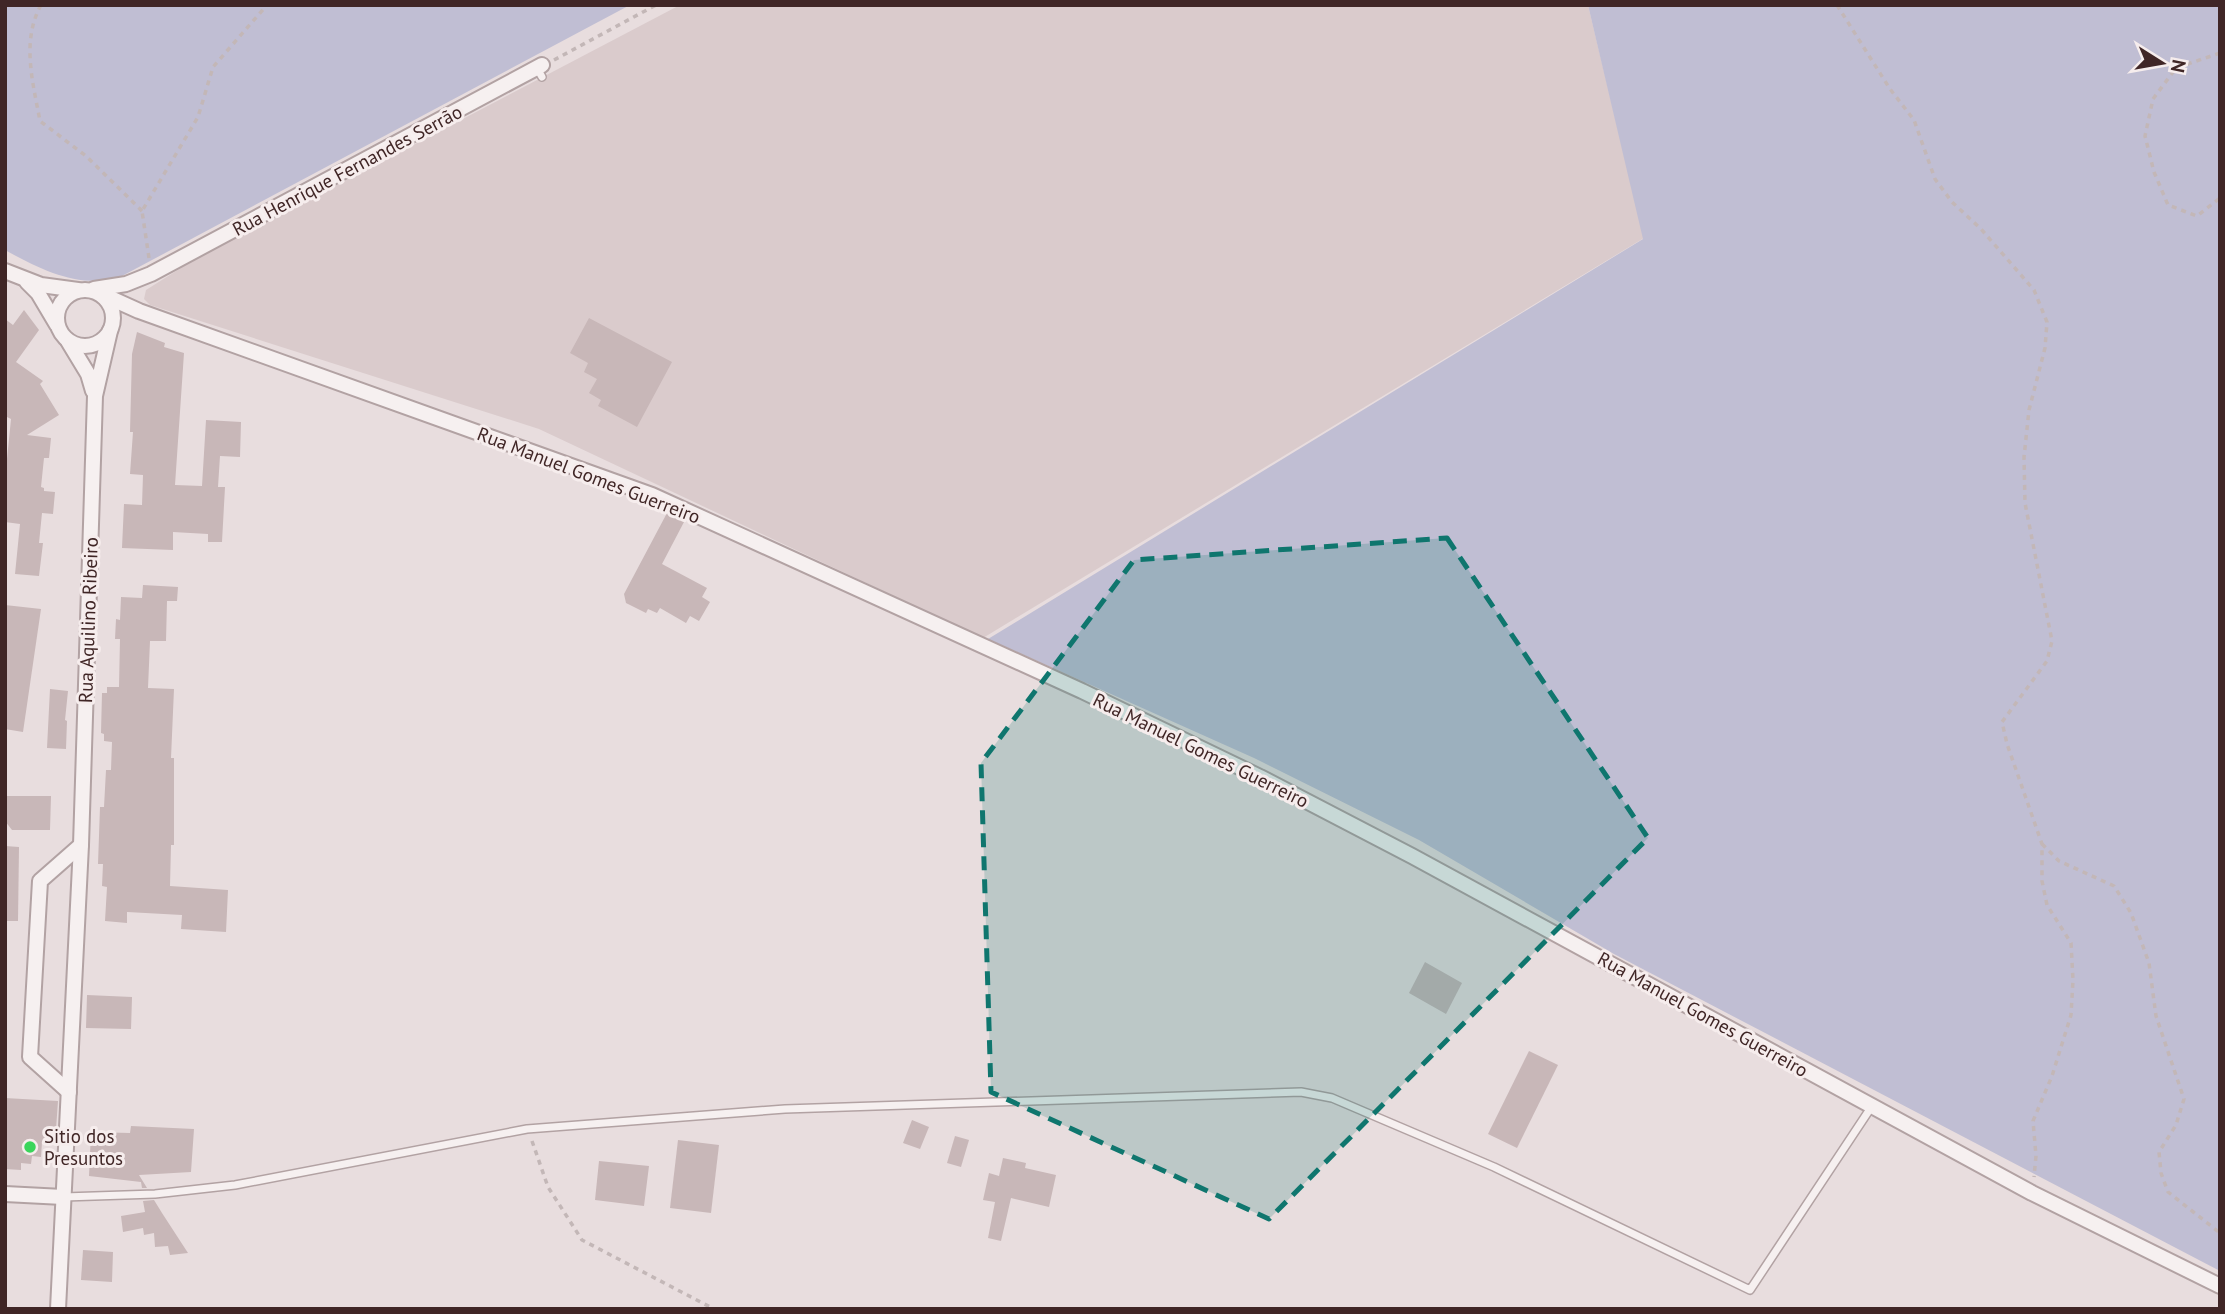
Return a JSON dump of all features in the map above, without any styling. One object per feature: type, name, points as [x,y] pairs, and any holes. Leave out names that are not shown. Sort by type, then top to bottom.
[{"type":"street","name":"Rua Henrique Fernandes Serrão","points":[[151,274],[541,70]]},
{"type":"street","points":[[5,271],[26,281],[60,289],[89,290],[117,287],[151,274]]},
{"type":"street","points":[[68,340],[75,344],[91,346],[99,343],[151,274]]},
{"type":"street","points":[[26,281],[44,301],[68,340],[88,374],[95,396]]},
{"type":"street","points":[[89,290],[109,303],[112,310],[123,313]]},
{"type":"street","points":[[58,327],[59,307],[64,299],[89,290]]},
{"type":"street","name":"Rua Manuel Gomes Guerreiro","points":[[89,290],[123,313],[652,495],[1083,691],[1260,777],[1412,856],[2032,1193],[2220,1286]]},
{"type":"street","points":[[95,396],[123,313]]},
{"type":"street","name":"Rua Aquilino Ribeiro","points":[[58,1309],[81,845],[95,396]]},
{"type":"street","points":[[69,1092],[30,1057],[40,881],[81,845]]},
{"type":"street","points":[[5,1194],[63,1197]]},
{"type":"lane","points":[[63,1197],[155,1194],[235,1185],[527,1129],[785,1109],[1301,1092],[1332,1098],[1494,1167],[1750,1290],[1871,1106]]},
{"type":"path","points":[[41,5],[35,16],[29,59],[40,121],[86,156],[142,211],[151,274]]},
{"type":"path","points":[[142,211],[198,117],[213,67],[267,5]]},
{"type":"path","points":[[541,70],[656,5]]},
{"type":"path","points":[[1837,5],[1890,89],[1914,120],[1935,179],[1952,202],[1981,229],[2034,290],[2047,322],[2045,348],[2029,410],[2024,457],[2025,503],[2052,641],[2046,661],[2002,722],[2007,744],[2042,844],[2042,881],[2047,905],[2071,943],[2071,1015],[2052,1076],[2033,1121],[2036,1156],[2032,1193]]},
{"type":"path","points":[[2220,53],[2176,68],[2152,99],[2145,136],[2154,172],[2168,205],[2197,216],[2220,198]]},
{"type":"path","points":[[2042,844],[2059,861],[2114,886],[2131,913],[2149,963],[2156,1016],[2184,1099],[2176,1125],[2160,1152],[2161,1173],[2168,1192],[2220,1233]]},
{"type":"path","points":[[527,1129],[548,1186],[582,1240],[714,1309]]},
{"type":"highlighted area","points":[[1447,538],[1648,838],[1269,1219],[991,1092],[981,763],[1134,560]]},
{"type":"shaded area","points":[[5,5],[630,5],[122,276],[95,281],[60,275],[5,250]]},
{"type":"shaded area","points":[[680,5],[1588,5],[1644,238],[983,638],[539,429],[150,305],[144,299],[146,290],[192,261]]},
{"type":"shaded area","points":[[1588,5],[2220,5],[2220,1271],[1614,954],[1419,840],[1254,758],[988,639],[1643,239]]},
{"type":"building","points":[[24,310],[39,330],[16,362],[43,381],[40,384],[59,415],[27,435],[51,438],[49,458],[44,458],[41,487],[44,491],[55,492],[53,514],[42,513],[39,543],[43,543],[39,576],[15,574],[20,524],[5,522],[5,479],[11,419],[5,416],[5,319],[13,325]]},
{"type":"building","points":[[589,318],[672,362],[637,427],[598,406],[601,400],[589,393],[597,379],[584,372],[588,363],[570,353]]},
{"type":"building","points":[[137,332],[165,343],[164,347],[184,353],[175,485],[202,486],[206,420],[241,422],[240,457],[220,456],[218,487],[225,487],[222,542],[208,542],[208,534],[173,532],[173,550],[122,548],[124,504],[142,505],[143,475],[130,474],[133,432],[130,432],[132,354]]},
{"type":"building","points":[[667,513],[684,522],[662,564],[707,588],[702,597],[710,602],[699,621],[690,616],[686,623],[660,608],[657,613],[648,609],[646,613],[626,603],[624,594]]},
{"type":"building","points":[[143,585],[178,587],[177,601],[167,601],[166,641],[150,641],[148,688],[174,689],[171,758],[174,758],[174,845],[171,845],[170,886],[228,890],[226,932],[181,929],[182,915],[127,912],[127,923],[105,921],[107,887],[102,886],[103,864],[98,864],[100,807],[104,807],[106,770],[111,770],[112,742],[104,741],[104,734],[101,733],[102,693],[107,693],[107,687],[119,687],[120,639],[115,639],[116,619],[120,620],[121,597],[142,598]]},
{"type":"building","points":[[5,605],[41,609],[23,732],[5,729]]},
{"type":"building","points":[[50,689],[68,691],[66,749],[47,748]]},
{"type":"building","points":[[5,796],[51,796],[50,830],[12,830],[5,821]]},
{"type":"building","points":[[5,846],[19,847],[18,921],[5,921]]},
{"type":"building","points":[[1425,962],[1462,983],[1446,1014],[1409,993]]},
{"type":"building","points":[[87,995],[132,997],[131,1029],[86,1028]]},
{"type":"building","points":[[1529,1051],[1558,1065],[1517,1148],[1488,1134]]},
{"type":"building","points":[[5,1098],[58,1101],[55,1143],[42,1142],[41,1157],[32,1156],[31,1164],[21,1163],[21,1170],[5,1169]]},
{"type":"building","points":[[912,1120],[929,1127],[920,1149],[903,1143]]},
{"type":"building","points":[[131,1126],[194,1129],[191,1172],[139,1175],[147,1188],[142,1188],[141,1182],[89,1176],[91,1132],[130,1133]]},
{"type":"building","points":[[955,1136],[969,1140],[961,1167],[947,1163]]},
{"type":"building","points":[[678,1140],[719,1145],[711,1213],[670,1208]]},
{"type":"building","points":[[1003,1158],[1026,1163],[1025,1168],[1056,1175],[1049,1207],[1011,1198],[1001,1241],[988,1238],[995,1202],[983,1200],[989,1173],[999,1176]]},
{"type":"building","points":[[599,1161],[649,1166],[644,1206],[595,1200]]},
{"type":"building","points":[[154,1200],[188,1253],[170,1255],[168,1246],[155,1247],[154,1233],[144,1235],[143,1228],[123,1232],[121,1216],[145,1212],[143,1201]]},
{"type":"building","points":[[83,1250],[113,1252],[112,1282],[81,1280]]},
{"type":"place","name":"Sitio dos Presuntos","points":[[30,1147]]}]
